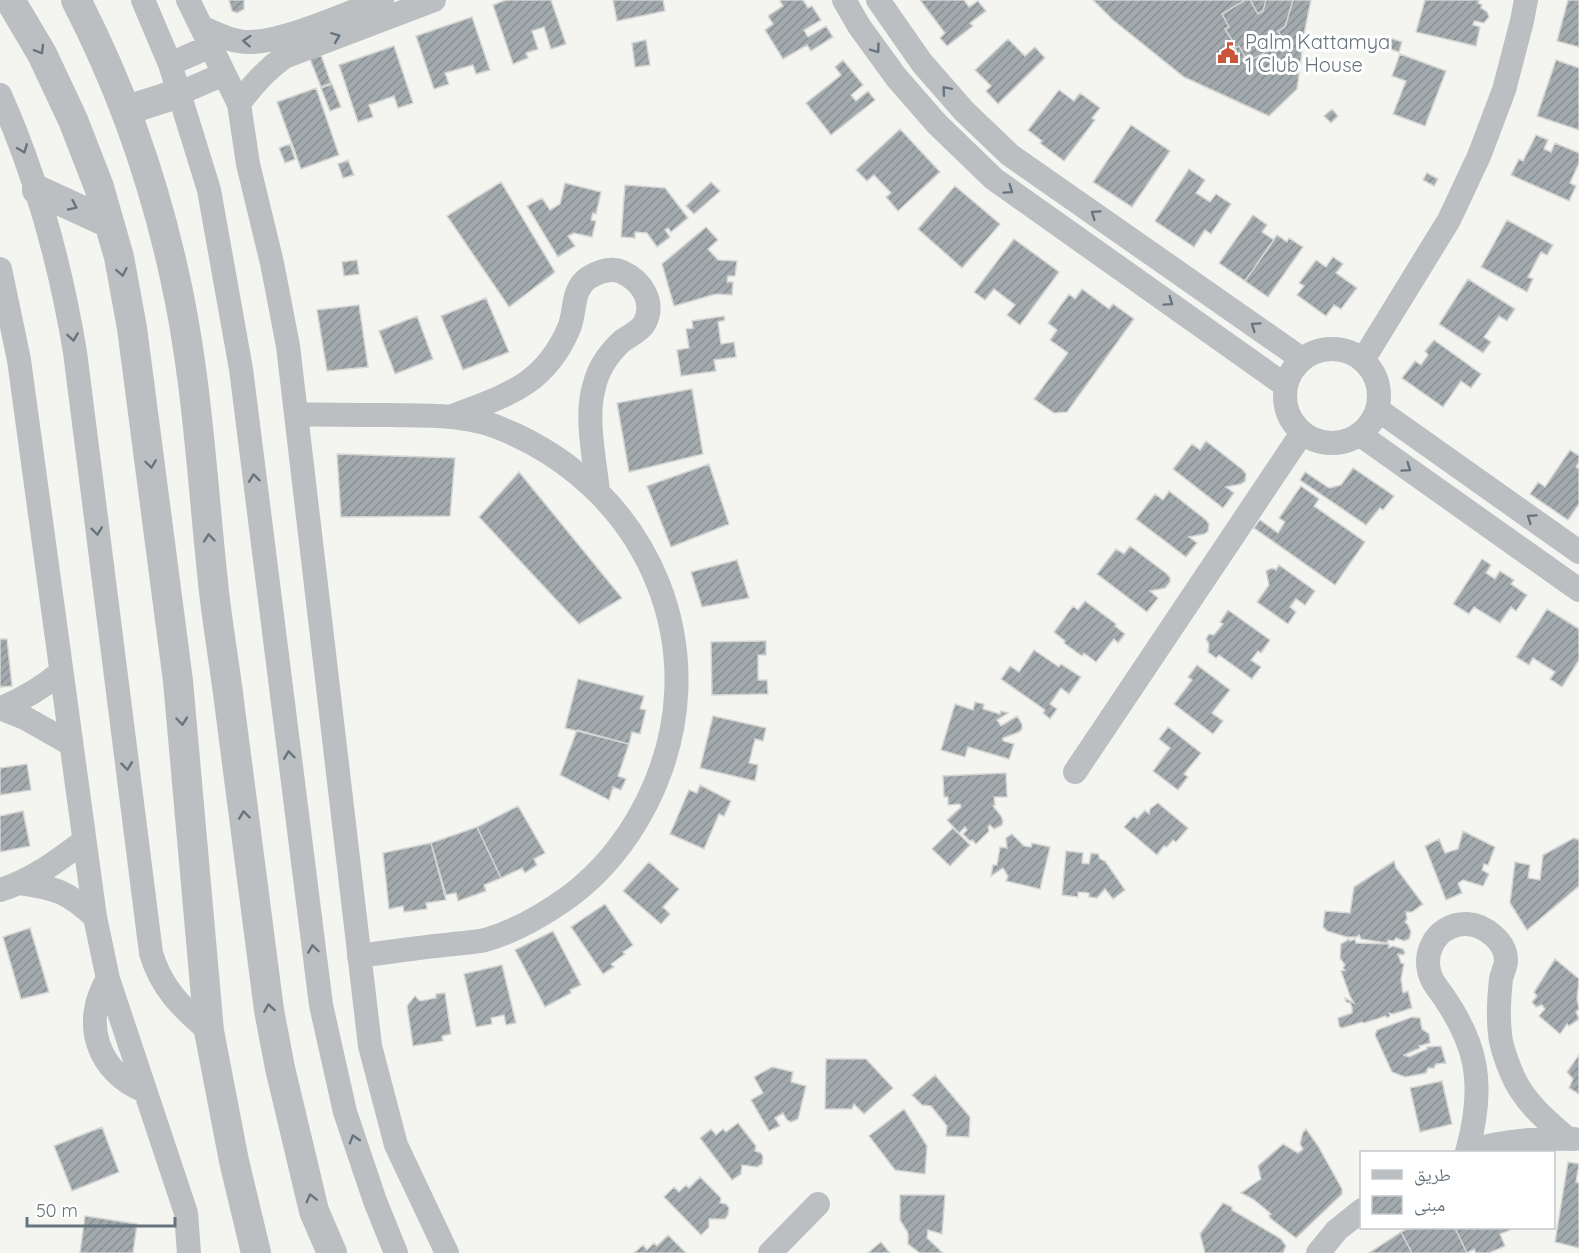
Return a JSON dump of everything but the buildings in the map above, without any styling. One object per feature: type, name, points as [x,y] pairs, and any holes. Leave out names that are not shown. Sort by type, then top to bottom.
[{"type":"street","points":[[10,0],[42,54],[74,120],[99,187],[119,257],[132,328],[178,681],[209,1030],[234,1161],[256,1253]]},
{"type":"street","points":[[76,0],[94,34],[127,110],[155,195],[175,275],[188,357],[213,584],[269,1010],[280,1068],[315,1211],[332,1253]]},
{"type":"street","points":[[143,0],[170,64],[209,190],[241,369],[321,1005],[345,1112],[375,1202],[396,1253]]},
{"type":"street","points":[[188,0],[239,104],[248,164],[272,262],[288,346],[370,1046],[396,1145],[447,1253]]},
{"type":"street","points":[[239,104],[251,86],[266,70],[284,57],[293,43],[382,0]]},
{"type":"street","points":[[170,64],[206,36],[250,42],[275,38],[293,43],[434,0]]},
{"type":"street","points":[[844,0],[859,26],[896,77],[937,124],[994,179],[1286,386]]},
{"type":"street","points":[[878,0],[922,63],[964,111],[1010,155],[1302,359]]},
{"type":"street","points":[[1363,360],[1449,220],[1479,156],[1504,90],[1526,0]]},
{"type":"street","points":[[127,110],[180,93],[224,74]]},
{"type":"street","points":[[0,95],[37,190],[58,261],[75,352],[151,953],[159,976],[168,991],[178,1004],[209,1030]]},
{"type":"street","points":[[37,190],[109,223]]},
{"type":"street","points":[[0,269],[10,354],[62,672],[95,917],[108,979],[186,1213],[189,1253]]},
{"type":"street","points":[[453,416],[510,393],[536,376],[557,353],[570,325],[576,295],[585,280],[601,271],[618,270],[634,278],[645,291],[648,308],[644,325],[622,341],[604,362],[593,387],[591,415],[598,492]]},
{"type":"street","points":[[1333,349],[1349,352],[1363,360],[1375,378],[1379,399],[1370,423],[1359,434],[1345,441],[1330,443],[1315,440],[1302,433],[1289,416],[1285,396],[1286,386],[1292,371],[1302,359],[1317,352],[1333,349]]},
{"type":"street","points":[[1377,409],[1579,552]]},
{"type":"street","points":[[296,414],[453,416],[500,428],[543,448],[583,476],[616,510],[644,550],[663,594],[674,640],[677,688],[672,736],[657,782],[640,816],[606,863],[571,896],[530,922],[485,940],[360,956]]},
{"type":"street","points":[[1075,772],[1302,433]]},
{"type":"street","points":[[1359,434],[1579,590]]},
{"type":"street","points":[[165,594],[174,603],[187,606],[199,603],[209,595],[213,584]]},
{"type":"street","points":[[178,681],[183,669],[198,659],[216,660],[225,669]]},
{"type":"street","points":[[1,708],[33,693],[62,672]]},
{"type":"street","points":[[1,708],[25,718],[71,744]]},
{"type":"street","points":[[10,887],[42,872],[84,841]]},
{"type":"street","points":[[10,887],[49,887],[75,898],[95,917]]},
{"type":"street","points":[[1467,1151],[1476,1113],[1478,1092],[1474,1062],[1465,1033],[1451,1006],[1429,977],[1426,962],[1430,947],[1439,935],[1451,927],[1466,924],[1480,927],[1493,934],[1502,946],[1506,961],[1499,995],[1500,1036],[1512,1075],[1535,1110],[1573,1139]]},
{"type":"street","points":[[1470,1151],[1486,1146],[1546,1138],[1573,1139]]},
{"type":"street","points":[[770,1253],[818,1204]]},
{"type":"street","points":[[1318,1253],[1337,1230],[1360,1212]]},
{"type":"place","name":"Palm Kattamya 1 Club House","points":[[1228,53]]}]
